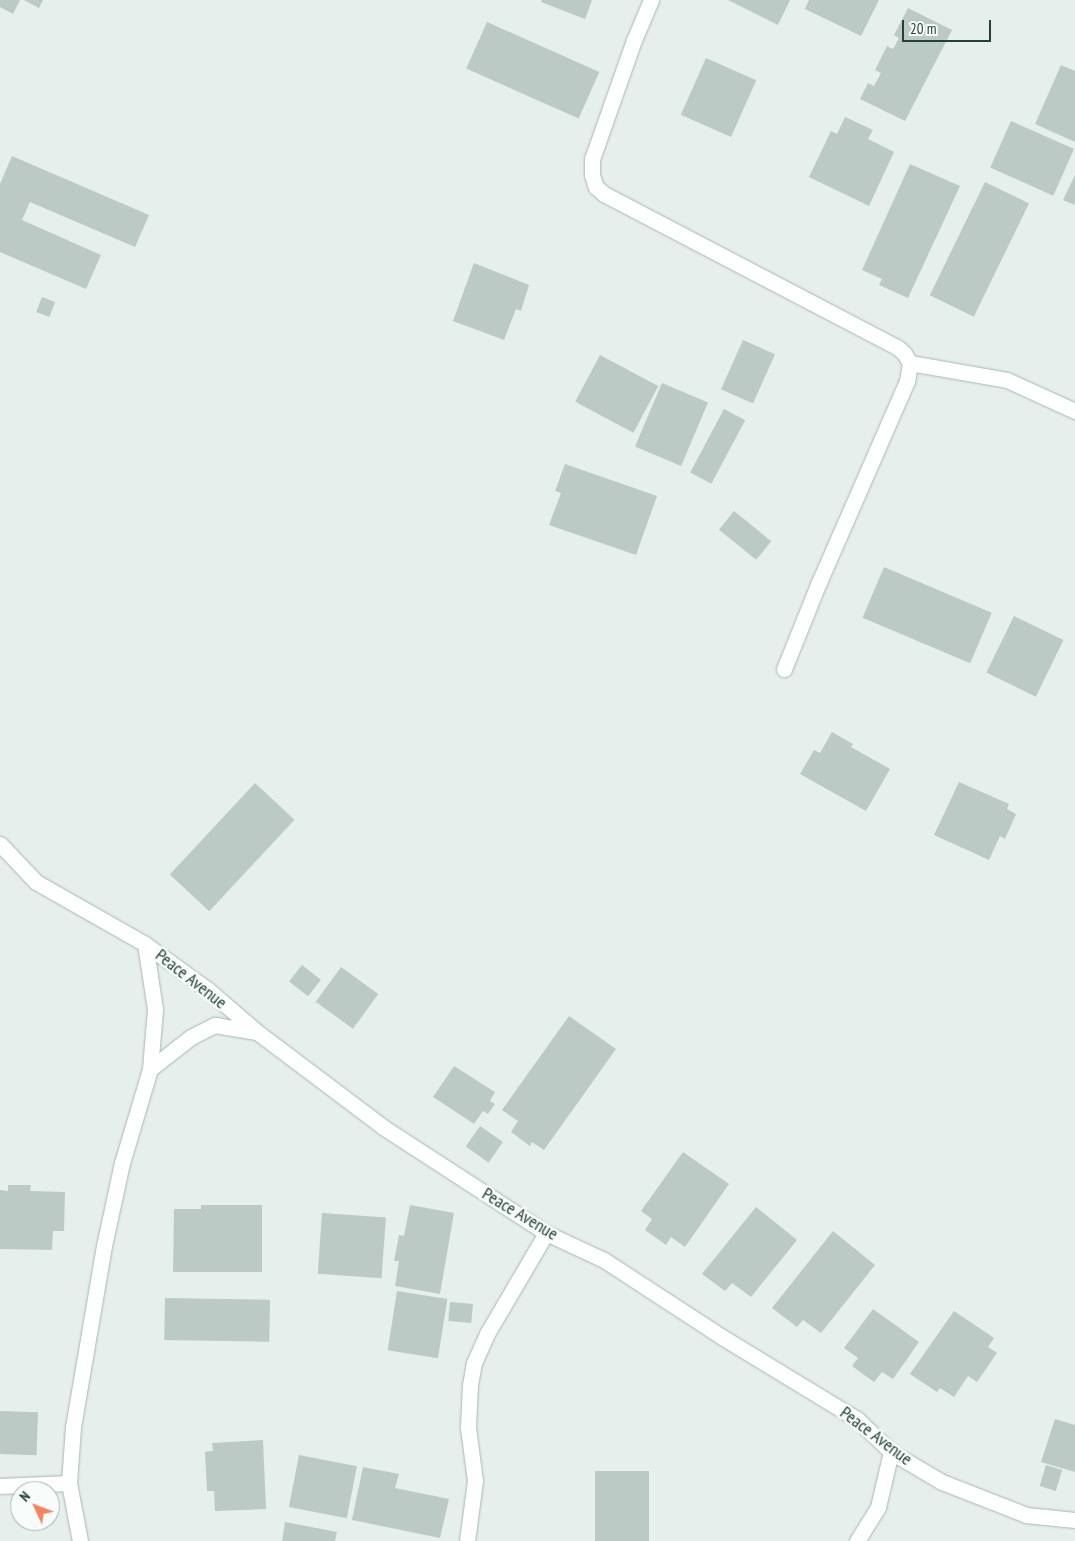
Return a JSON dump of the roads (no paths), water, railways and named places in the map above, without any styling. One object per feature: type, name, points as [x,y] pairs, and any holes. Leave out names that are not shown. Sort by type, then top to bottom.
[{"type":"street","points":[[651,0],[634,40],[592,159],[592,175],[596,187],[604,194],[897,347],[904,353],[910,363],[908,381],[819,582],[784,670]]},
{"type":"street","points":[[910,363],[1007,380],[1075,411]]},
{"type":"street","name":"Peace Avenue","points":[[0,844],[36,882],[145,944],[207,988],[257,1032],[383,1127],[546,1233],[604,1260],[722,1337],[857,1419],[891,1452],[942,1482],[1026,1515],[1075,1520]]},
{"type":"street","points":[[80,1541],[69,1482],[73,1427],[104,1246],[122,1163],[150,1069],[155,1009],[145,944]]},
{"type":"street","points":[[150,1069],[191,1037],[215,1025],[257,1032]]},
{"type":"street","points":[[467,1541],[475,1481],[468,1427],[470,1385],[474,1364],[488,1332],[546,1233]]},
{"type":"street","points":[[857,1541],[878,1507],[891,1452]]},
{"type":"street","points":[[0,1486],[69,1482]]}]
